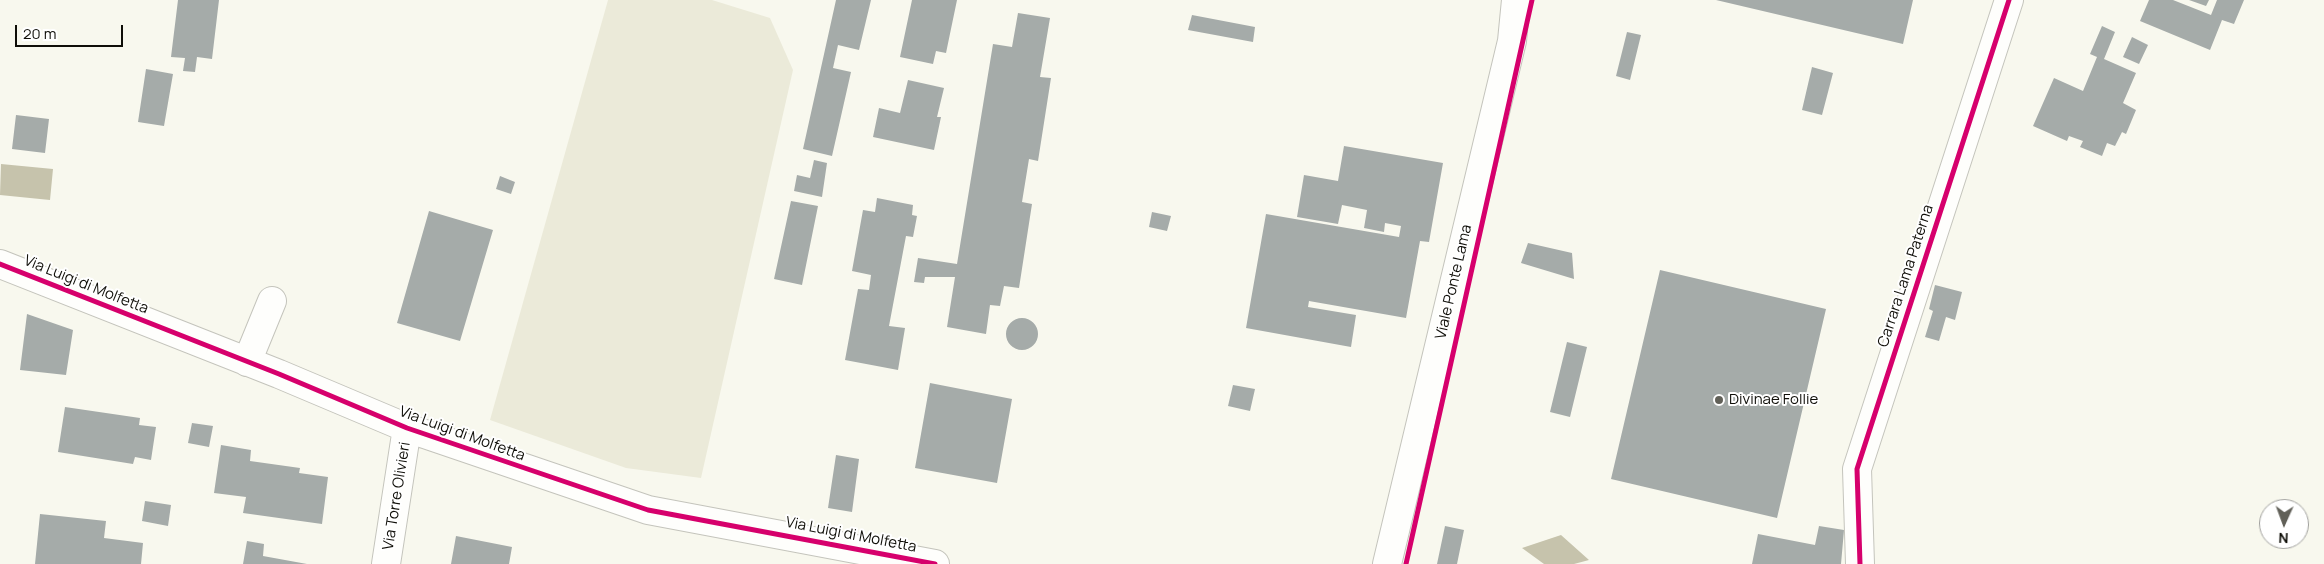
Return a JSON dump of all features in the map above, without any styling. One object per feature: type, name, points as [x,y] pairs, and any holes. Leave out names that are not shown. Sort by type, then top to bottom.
[{"type":"street","name":"Viale Ponte Lama","points":[[1387,564],[1512,41],[1516,0]]},
{"type":"street","name":"Carrara Lama Paterna","points":[[1860,564],[1857,469],[2009,0]]},
{"type":"street","name":"Via Luigi di Molfetta","points":[[0,264],[407,428],[648,510],[935,564]]},
{"type":"street","points":[[247,362],[272,301]]},
{"type":"street","name":"Via Torre Olivieri","points":[[386,564],[407,428]]},
{"type":"green space","points":[[608,0],[712,0],[770,18],[793,70],[701,478],[626,468],[490,420]]},
{"type":"shaded area","points":[[1,164],[53,169],[50,200],[0,195]]},
{"type":"shaded area","points":[[1561,535],[1589,560],[1574,564],[1544,564],[1522,548]]},
{"type":"building","points":[[178,0],[219,0],[212,59],[197,57],[195,72],[183,71],[185,58],[171,57]]},
{"type":"building","points":[[836,0],[871,0],[859,50],[838,45],[833,68],[851,72],[832,156],[803,149]]},
{"type":"building","points":[[912,0],[957,0],[946,53],[936,51],[933,64],[900,57]]},
{"type":"building","points":[[1716,0],[1913,0],[1903,44]]},
{"type":"building","points":[[2149,0],[2173,0],[2211,15],[2217,0],[2244,0],[2234,24],[2222,20],[2210,50],[2140,21]]},
{"type":"building","points":[[2189,0],[2209,0],[2206,6]]},
{"type":"building","points":[[1018,13],[1050,18],[1040,77],[1051,78],[1038,161],[1029,159],[1022,202],[1032,204],[1019,288],[1004,286],[1000,306],[990,305],[986,334],[947,327],[955,277],[925,277],[924,283],[914,282],[918,258],[957,264],[993,44],[1012,47]]},
{"type":"building","points":[[1192,15],[1255,27],[1253,42],[1188,30]]},
{"type":"building","points":[[2102,26],[2115,32],[2104,59],[2136,73],[2123,103],[2136,110],[2126,134],[2122,132],[2115,146],[2107,143],[2102,156],[2080,147],[2083,141],[2069,136],[2067,141],[2033,126],[2054,78],[2083,91],[2097,57],[2090,54]]},
{"type":"building","points":[[1627,32],[1641,35],[1630,80],[1616,76]]},
{"type":"building","points":[[2132,37],[2148,45],[2139,64],[2123,57]]},
{"type":"building","points":[[1812,67],[1833,73],[1822,115],[1802,110]]},
{"type":"building","points":[[146,69],[173,74],[164,126],[138,122]]},
{"type":"building","points":[[908,80],[944,88],[937,117],[941,117],[934,150],[873,137],[879,108],[900,113]]},
{"type":"building","points":[[16,115],[49,119],[45,153],[12,149]]},
{"type":"building","points":[[1344,146],[1443,163],[1429,242],[1420,241],[1406,318],[1309,301],[1308,307],[1356,315],[1351,347],[1246,328],[1266,214],[1399,237],[1401,226],[1385,223],[1384,232],[1364,228],[1367,210],[1342,205],[1338,224],[1297,217],[1304,175],[1338,181]]},
{"type":"building","points":[[814,160],[827,163],[822,197],[794,191],[797,175],[810,178]]},
{"type":"building","points":[[500,176],[515,182],[511,194],[496,189]]},
{"type":"building","points":[[877,198],[913,205],[912,215],[917,216],[913,237],[906,236],[889,326],[905,328],[898,370],[845,360],[858,289],[869,290],[871,275],[852,271],[863,210],[875,212]]},
{"type":"building","points":[[791,201],[818,206],[802,285],[774,279]]},
{"type":"building","points":[[429,211],[493,230],[460,341],[397,323]]},
{"type":"building","points":[[1152,212],[1171,216],[1167,231],[1149,227]]},
{"type":"building","points":[[1528,243],[1572,253],[1574,279],[1521,263]]},
{"type":"building","points":[[1660,270],[1826,309],[1777,518],[1611,479]]},
{"type":"building","points":[[1935,285],[1962,292],[1955,320],[1946,317],[1939,341],[1925,337],[1933,311],[1929,309]]},
{"type":"building","points":[[27,314],[73,330],[66,375],[20,370]]},
{"type":"building","points":[[1022,318],[1028,319],[1033,323],[1037,328],[1037,340],[1033,345],[1028,349],[1022,350],[1016,349],[1011,345],[1007,340],[1006,334],[1007,328],[1011,323],[1016,319]]},
{"type":"building","points":[[1567,342],[1587,347],[1570,417],[1550,412]]},
{"type":"building","points":[[930,383],[1012,399],[997,483],[915,468]]},
{"type":"building","points":[[1233,385],[1255,389],[1250,411],[1228,406]]},
{"type":"building","points":[[65,407],[140,418],[139,425],[156,427],[151,460],[135,457],[133,464],[58,452]]},
{"type":"building","points":[[192,423],[213,426],[209,447],[188,443]]},
{"type":"building","points":[[221,445],[251,450],[250,461],[300,468],[299,473],[328,477],[322,524],[243,513],[246,497],[214,493]]},
{"type":"building","points":[[836,455],[859,459],[852,512],[828,508]]},
{"type":"building","points":[[145,501],[171,505],[168,526],[142,521]]},
{"type":"building","points":[[40,514],[106,521],[104,538],[143,543],[141,564],[35,564]]},
{"type":"building","points":[[1445,526],[1464,530],[1457,564],[1437,564]]},
{"type":"building","points":[[1819,526],[1844,530],[1841,564],[1752,564],[1758,534],[1815,545]]},
{"type":"building","points":[[456,536],[512,547],[509,564],[451,564]]},
{"type":"building","points":[[247,541],[264,544],[263,556],[307,564],[243,564]]},
{"type":"cycle path","points":[[1406,564],[1532,0]]},
{"type":"cycle path","points":[[1860,564],[1857,469],[2009,0]]},
{"type":"cycle path","points":[[0,264],[279,374],[407,428],[648,510],[935,564]]},
{"type":"place","name":"Divinae Follie","points":[[1719,400]]}]
